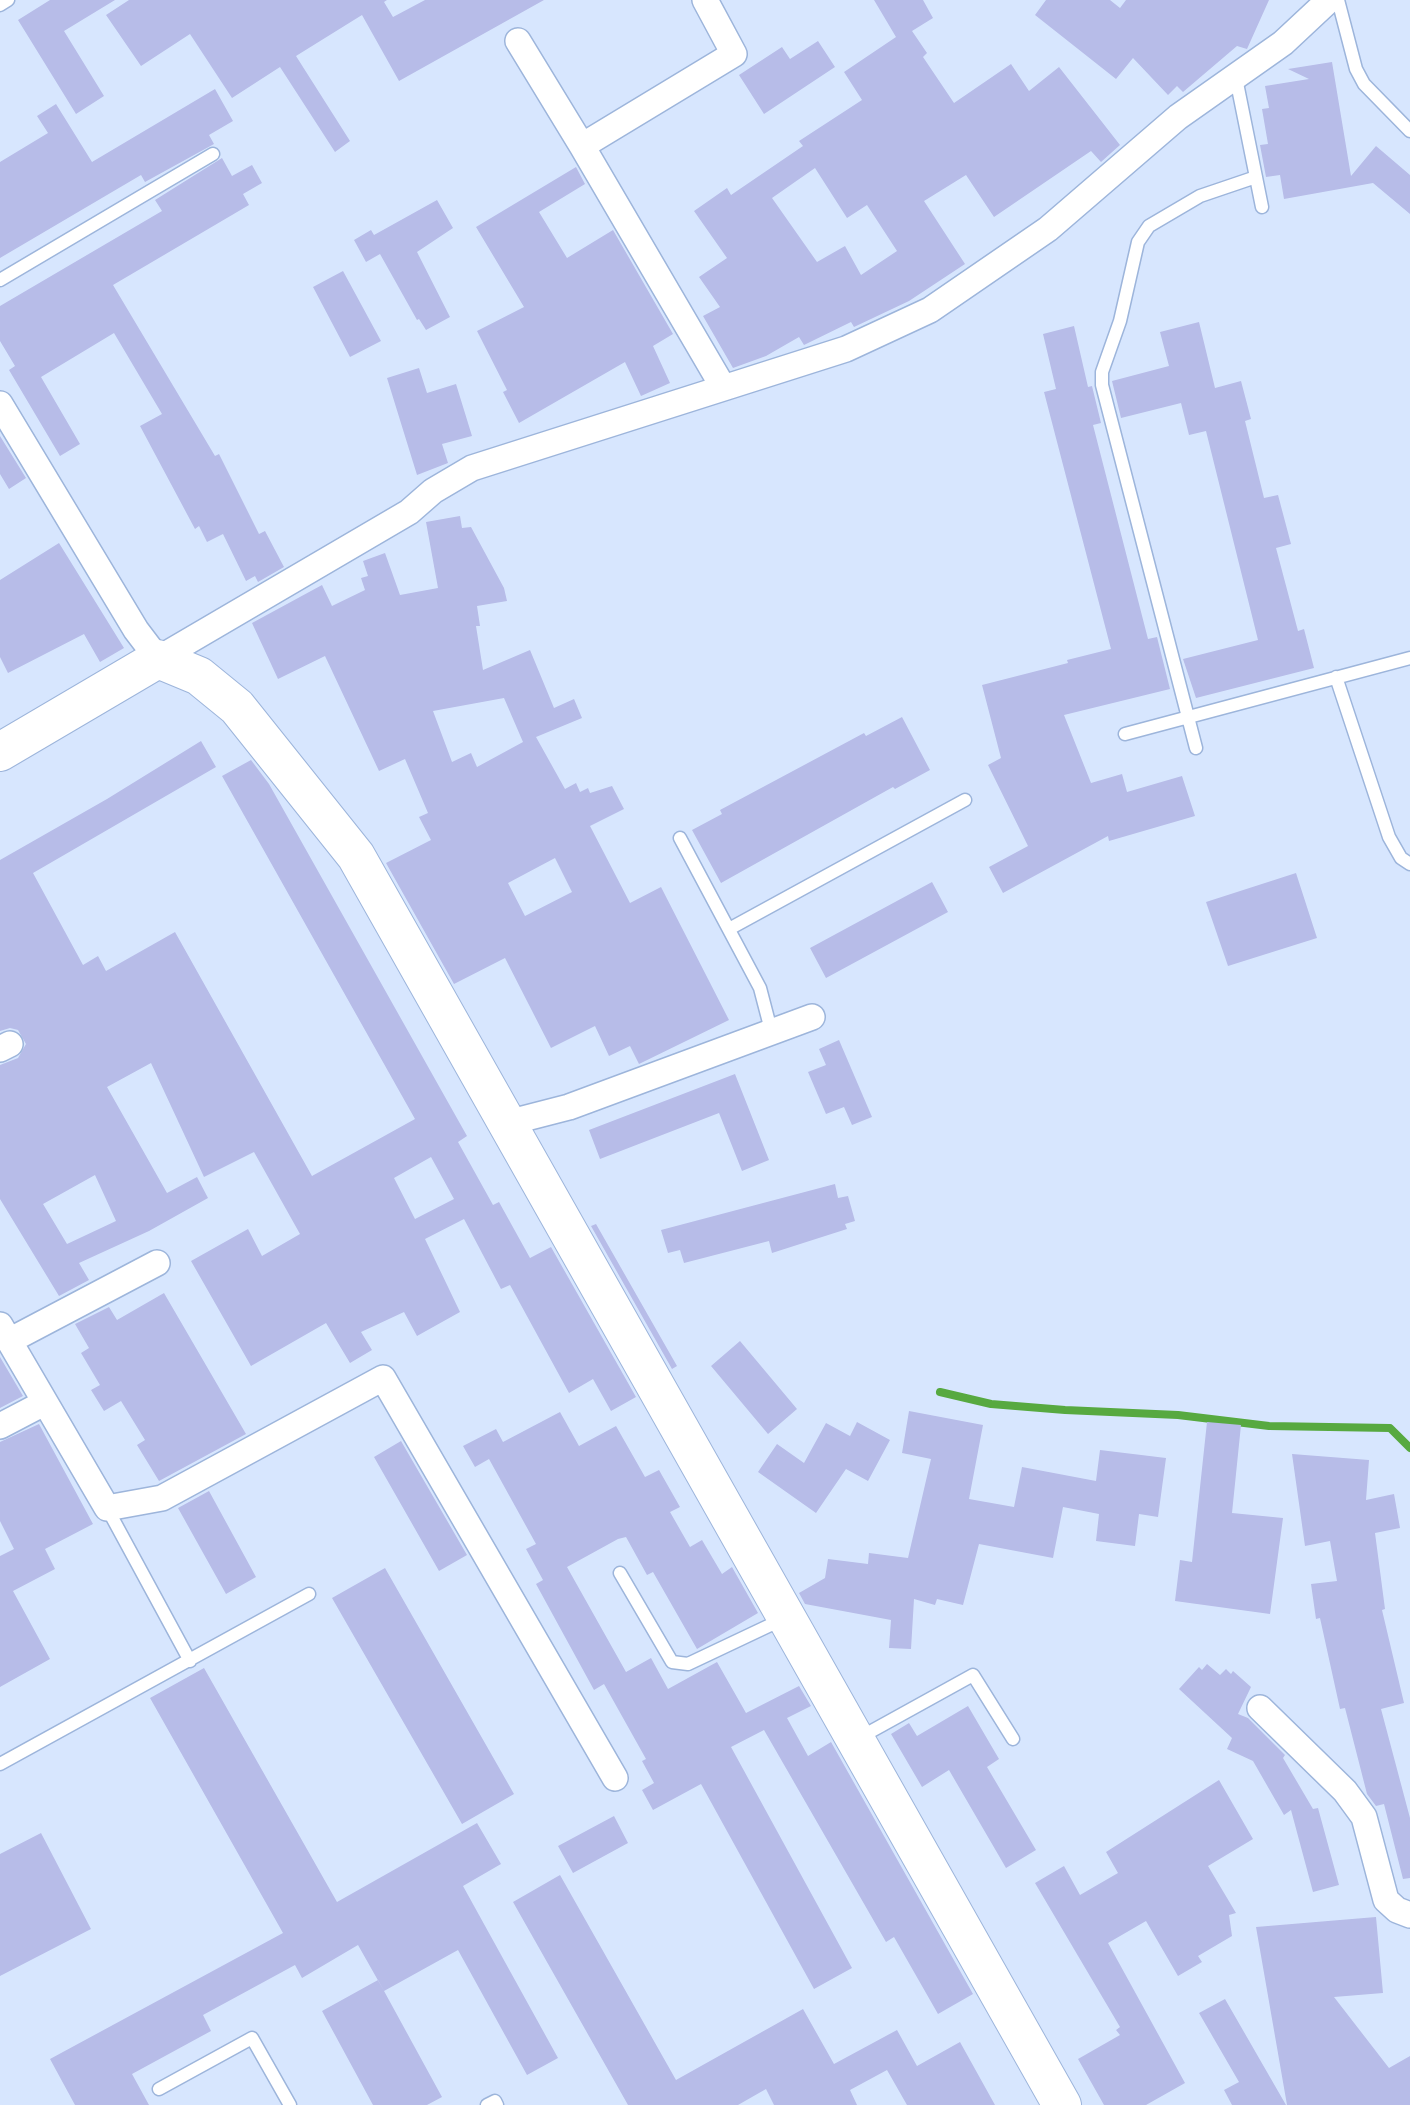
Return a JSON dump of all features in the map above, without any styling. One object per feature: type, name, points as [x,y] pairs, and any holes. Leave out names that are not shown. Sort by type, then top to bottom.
[{"type":"street","points":[[582,146],[734,54],[705,0]]},
{"type":"street","points":[[0,752],[409,512],[433,491],[472,468],[846,348],[930,310],[1048,229],[1178,117],[1282,43],[1329,0]]},
{"type":"street","points":[[518,41],[723,388]]},
{"type":"street","points":[[0,404],[136,630],[158,659],[199,676],[237,707],[356,856],[1059,2104]]},
{"type":"street","points":[[507,1123],[569,1107],[812,1017]]},
{"type":"street","points":[[157,1263],[4,1333],[107,1508],[162,1498],[383,1378],[615,1778]]},
{"type":"street","points":[[0,1426],[44,1404]]},
{"type":"street","points":[[1260,1708],[1345,1791],[1364,1818],[1386,1900],[1396,1910],[1410,1914]]},
{"type":"lane","points":[[0,5],[8,0]]},
{"type":"lane","points":[[1338,0],[1356,69],[1364,84],[1410,132]]},
{"type":"lane","points":[[1236,78],[1262,208]]},
{"type":"lane","points":[[0,280],[213,154]]},
{"type":"lane","points":[[1196,748],[1102,386],[1102,372],[1120,321],[1138,242],[1149,226],[1200,196],[1256,177]]},
{"type":"lane","points":[[1125,734],[1410,658]]},
{"type":"lane","points":[[1336,677],[1389,837],[1400,858],[1410,864]]},
{"type":"lane","points":[[729,930],[966,800]]},
{"type":"lane","points":[[680,838],[760,988],[772,1034]]},
{"type":"lane","points":[[107,1508],[190,1660]]},
{"type":"lane","points":[[620,1573],[672,1662],[688,1664],[788,1617]]},
{"type":"lane","points":[[0,1764],[309,1594]]},
{"type":"lane","points":[[857,1740],[974,1675],[1014,1739]]},
{"type":"lane","points":[[160,2089],[252,2038],[290,2105]]},
{"type":"lane","points":[[487,2105],[495,2101],[498,2105]]},
{"type":"building","points":[[50,0],[115,0],[64,31],[104,96],[76,114],[18,20]]},
{"type":"building","points":[[129,0],[387,0],[384,2],[393,17],[425,0],[544,0],[399,81],[362,15],[296,56],[350,141],[335,152],[280,67],[232,98],[190,34],[141,66],[106,15]]},
{"type":"building","points":[[874,0],[923,0],[933,18],[912,31],[927,53],[923,57],[954,103],[1011,64],[1029,91],[1059,67],[1120,145],[1101,162],[1091,151],[994,217],[966,175],[924,201],[965,264],[909,301],[854,327],[851,322],[804,345],[799,337],[766,356],[733,368],[703,316],[720,307],[699,277],[727,258],[694,211],[727,188],[731,195],[803,146],[799,141],[862,100],[844,72],[896,37]],"holes":[[[815,168],[847,218],[867,205],[897,251],[861,275],[845,246],[817,262],[772,198]]]},
{"type":"building","points":[[1046,0],[1110,0],[1120,8],[1126,0],[1269,0],[1247,49],[1237,46],[1183,92],[1177,86],[1168,95],[1133,58],[1116,79],[1035,15]]},
{"type":"building","points":[[818,41],[835,67],[764,114],[739,75],[782,47],[790,59]]},
{"type":"building","points":[[1332,62],[1351,176],[1376,146],[1410,175],[1410,214],[1373,183],[1284,199],[1280,175],[1266,177],[1260,145],[1268,144],[1262,109],[1269,108],[1265,86],[1309,79],[1288,69]]},
{"type":"building","points":[[215,89],[233,121],[209,135],[214,144],[145,182],[141,175],[0,258],[0,162],[48,133],[37,116],[56,104],[92,162]]},
{"type":"building","points":[[222,158],[232,176],[252,165],[262,183],[243,194],[249,205],[113,285],[215,456],[219,454],[259,534],[265,531],[284,567],[258,582],[255,576],[246,581],[223,534],[207,542],[199,526],[195,529],[140,426],[162,414],[114,333],[41,377],[80,444],[60,456],[9,370],[15,366],[0,341],[0,306],[162,211],[155,200]]},
{"type":"building","points":[[576,167],[585,184],[539,212],[567,258],[613,230],[673,334],[653,346],[670,383],[641,396],[625,362],[519,423],[477,331],[524,307],[476,227]]},
{"type":"building","points":[[437,200],[453,228],[417,252],[450,317],[426,330],[380,254],[366,262],[354,240],[371,230],[374,235]]},
{"type":"building","points":[[343,271],[381,341],[350,357],[313,287]]},
{"type":"building","points":[[1199,322],[1215,388],[1241,381],[1251,419],[1245,421],[1264,498],[1278,495],[1291,544],[1276,548],[1298,631],[1304,629],[1314,668],[1196,698],[1183,659],[1258,640],[1206,431],[1189,435],[1181,403],[1121,418],[1112,381],[1169,366],[1160,332]]},
{"type":"building","points":[[1074,326],[1101,423],[1093,425],[1148,639],[1157,637],[1170,689],[1064,715],[1091,783],[1122,774],[1127,792],[1182,776],[1195,816],[1109,841],[1108,836],[1003,893],[989,867],[1028,846],[988,765],[1001,758],[982,685],[1111,649],[1044,392],[1056,389],[1043,334]]},
{"type":"building","points":[[419,368],[427,393],[456,384],[472,436],[442,444],[448,463],[417,475],[387,378]]},
{"type":"building","points":[[0,436],[26,478],[9,489],[0,474]]},
{"type":"building","points":[[460,516],[462,528],[471,527],[507,601],[477,606],[483,670],[530,650],[554,708],[574,699],[582,718],[536,737],[565,789],[576,783],[580,792],[588,788],[590,793],[612,786],[624,809],[590,826],[630,903],[661,887],[729,1020],[639,1064],[630,1046],[609,1056],[595,1026],[551,1048],[505,958],[454,984],[386,863],[431,840],[419,817],[428,813],[405,759],[379,771],[325,656],[278,679],[252,623],[322,585],[332,606],[365,590],[361,578],[368,576],[363,561],[385,553],[400,595],[438,588],[426,522]],"holes":[[[504,698],[523,742],[477,767],[471,753],[452,762],[433,711]],[[555,858],[572,892],[525,916],[508,883]]]},
{"type":"building","points":[[59,543],[124,648],[100,662],[84,634],[8,673],[0,657],[0,580]]},
{"type":"building","points":[[902,717],[930,770],[721,883],[692,830],[722,814],[720,810],[864,733],[866,736]]},
{"type":"building","points":[[201,741],[216,767],[33,873],[83,965],[98,956],[106,971],[175,932],[312,1176],[415,1119],[222,776],[251,760],[269,784],[467,1136],[458,1142],[493,1205],[499,1202],[530,1258],[551,1247],[636,1397],[611,1411],[593,1379],[569,1393],[510,1285],[501,1289],[464,1219],[425,1239],[460,1312],[417,1336],[404,1312],[361,1332],[372,1350],[350,1363],[326,1323],[251,1366],[191,1261],[248,1229],[262,1256],[300,1234],[254,1152],[204,1177],[151,1063],[107,1087],[167,1193],[197,1177],[208,1198],[79,1263],[89,1280],[59,1296],[0,1199],[0,1065],[18,1058],[26,1044],[18,1030],[0,1031],[0,860]],"holes":[[[431,1157],[454,1199],[415,1219],[394,1178]],[[95,1175],[116,1221],[67,1244],[43,1204]]]},
{"type":"building","points":[[1296,873],[1317,938],[1228,966],[1206,902]]},
{"type":"building","points":[[932,882],[948,912],[826,978],[810,948]]},
{"type":"building","points":[[839,1040],[872,1117],[852,1125],[844,1107],[826,1114],[808,1072],[826,1065],[819,1049]]},
{"type":"building","points":[[735,1074],[769,1160],[742,1171],[719,1113],[600,1159],[589,1130]]},
{"type":"building","points":[[835,1184],[838,1198],[848,1196],[855,1221],[845,1224],[847,1229],[772,1253],[769,1241],[684,1263],[680,1250],[668,1253],[661,1230]]},
{"type":"building","points":[[596,1224],[677,1366],[672,1369],[591,1226]]},
{"type":"building","points":[[164,1293],[246,1434],[159,1481],[137,1445],[145,1440],[121,1401],[104,1411],[91,1390],[100,1385],[81,1353],[89,1348],[75,1324],[109,1307],[117,1320]]},
{"type":"building","points":[[740,1341],[797,1409],[768,1434],[711,1366]]},
{"type":"building","points":[[0,1357],[23,1396],[0,1408]]},
{"type":"building","points":[[909,1411],[983,1425],[969,1499],[1014,1507],[1022,1467],[1096,1481],[1100,1450],[1166,1458],[1158,1517],[1139,1514],[1135,1546],[1096,1541],[1099,1514],[1063,1507],[1053,1558],[979,1544],[963,1605],[937,1599],[935,1605],[914,1599],[911,1649],[889,1648],[891,1620],[805,1604],[799,1593],[825,1578],[828,1559],[868,1564],[869,1553],[908,1558],[931,1459],[902,1453]]},
{"type":"building","points":[[560,1412],[579,1446],[616,1426],[645,1477],[659,1470],[680,1507],[670,1512],[690,1547],[702,1540],[722,1574],[732,1567],[758,1613],[697,1649],[653,1572],[647,1575],[626,1537],[618,1539],[567,1567],[626,1672],[651,1658],[668,1689],[717,1662],[746,1713],[799,1686],[811,1706],[787,1718],[808,1756],[831,1742],[973,1994],[938,2014],[894,1937],[886,1942],[764,1730],[731,1747],[852,1968],[814,1989],[701,1784],[653,1810],[642,1790],[654,1783],[642,1761],[646,1759],[604,1684],[594,1690],[536,1584],[543,1580],[526,1549],[536,1544],[489,1459],[475,1467],[463,1446],[496,1429],[503,1442]]},
{"type":"building","points":[[857,1422],[890,1440],[868,1481],[846,1469],[816,1513],[758,1472],[777,1444],[804,1463],[826,1423],[850,1436]]},
{"type":"building","points":[[1207,1422],[1241,1425],[1232,1513],[1283,1518],[1270,1614],[1175,1601],[1180,1560],[1192,1562]]},
{"type":"building","points":[[39,1424],[93,1524],[45,1549],[55,1569],[13,1591],[50,1659],[0,1687],[0,1556],[14,1549],[0,1521],[0,1442]]},
{"type":"building","points":[[401,1441],[467,1555],[439,1571],[374,1457]]},
{"type":"building","points":[[1292,1454],[1369,1460],[1366,1500],[1394,1494],[1400,1528],[1375,1533],[1385,1609],[1382,1610],[1404,1703],[1381,1709],[1410,1818],[1410,1878],[1403,1879],[1384,1804],[1376,1806],[1367,1794],[1345,1708],[1340,1709],[1320,1618],[1316,1619],[1311,1584],[1337,1581],[1330,1541],[1305,1546]]},
{"type":"building","points":[[209,1491],[256,1577],[226,1594],[178,1508]]},
{"type":"building","points":[[385,1568],[514,1794],[462,1824],[332,1598]]},
{"type":"building","points":[[1207,1664],[1220,1675],[1226,1669],[1231,1674],[1233,1671],[1251,1687],[1238,1714],[1248,1718],[1285,1755],[1283,1758],[1313,1809],[1318,1808],[1339,1885],[1313,1892],[1291,1810],[1284,1815],[1253,1761],[1227,1749],[1232,1738],[1179,1689],[1199,1667],[1202,1670]]},
{"type":"building","points":[[204,1668],[337,1902],[477,1823],[501,1864],[463,1886],[558,2058],[527,2075],[458,1950],[384,1991],[358,1945],[302,1978],[295,1965],[203,2015],[211,2031],[132,2074],[149,2105],[75,2105],[50,2059],[283,1933],[150,1698]]},
{"type":"building","points":[[968,1706],[999,1759],[987,1767],[1036,1850],[1006,1868],[949,1770],[922,1787],[891,1734],[909,1723],[917,1736]]},
{"type":"building","points":[[1219,1780],[1253,1839],[1208,1866],[1236,1913],[1229,1915],[1232,1936],[1198,1956],[1202,1962],[1178,1976],[1146,1921],[1108,1943],[1185,2083],[1146,2105],[1104,2105],[1078,2059],[1120,2035],[1116,2030],[1120,2027],[1035,1883],[1064,1866],[1080,1895],[1118,1873],[1106,1852]]},
{"type":"building","points":[[614,1816],[628,1843],[573,1873],[558,1846]]},
{"type":"building","points":[[41,1833],[91,1929],[0,1976],[0,1854]]},
{"type":"building","points":[[560,1875],[676,2080],[803,2009],[834,2064],[897,2030],[917,2066],[960,2042],[995,2105],[907,2105],[887,2070],[850,2090],[857,2105],[774,2105],[766,2089],[738,2105],[628,2105],[513,1902]]},
{"type":"building","points":[[1376,1917],[1383,1993],[1334,1997],[1389,2068],[1410,2056],[1410,2105],[1287,2105],[1256,1927]]},
{"type":"building","points":[[378,1980],[442,2097],[427,2105],[373,2105],[322,2011]]},
{"type":"building","points":[[1225,1999],[1286,2105],[1232,2105],[1224,2090],[1239,2082],[1199,2013]]},
{"type":"waterway","points":[[940,1392],[991,1404],[1065,1410],[1178,1415],[1269,1426],[1390,1428],[1410,1448]]}]
